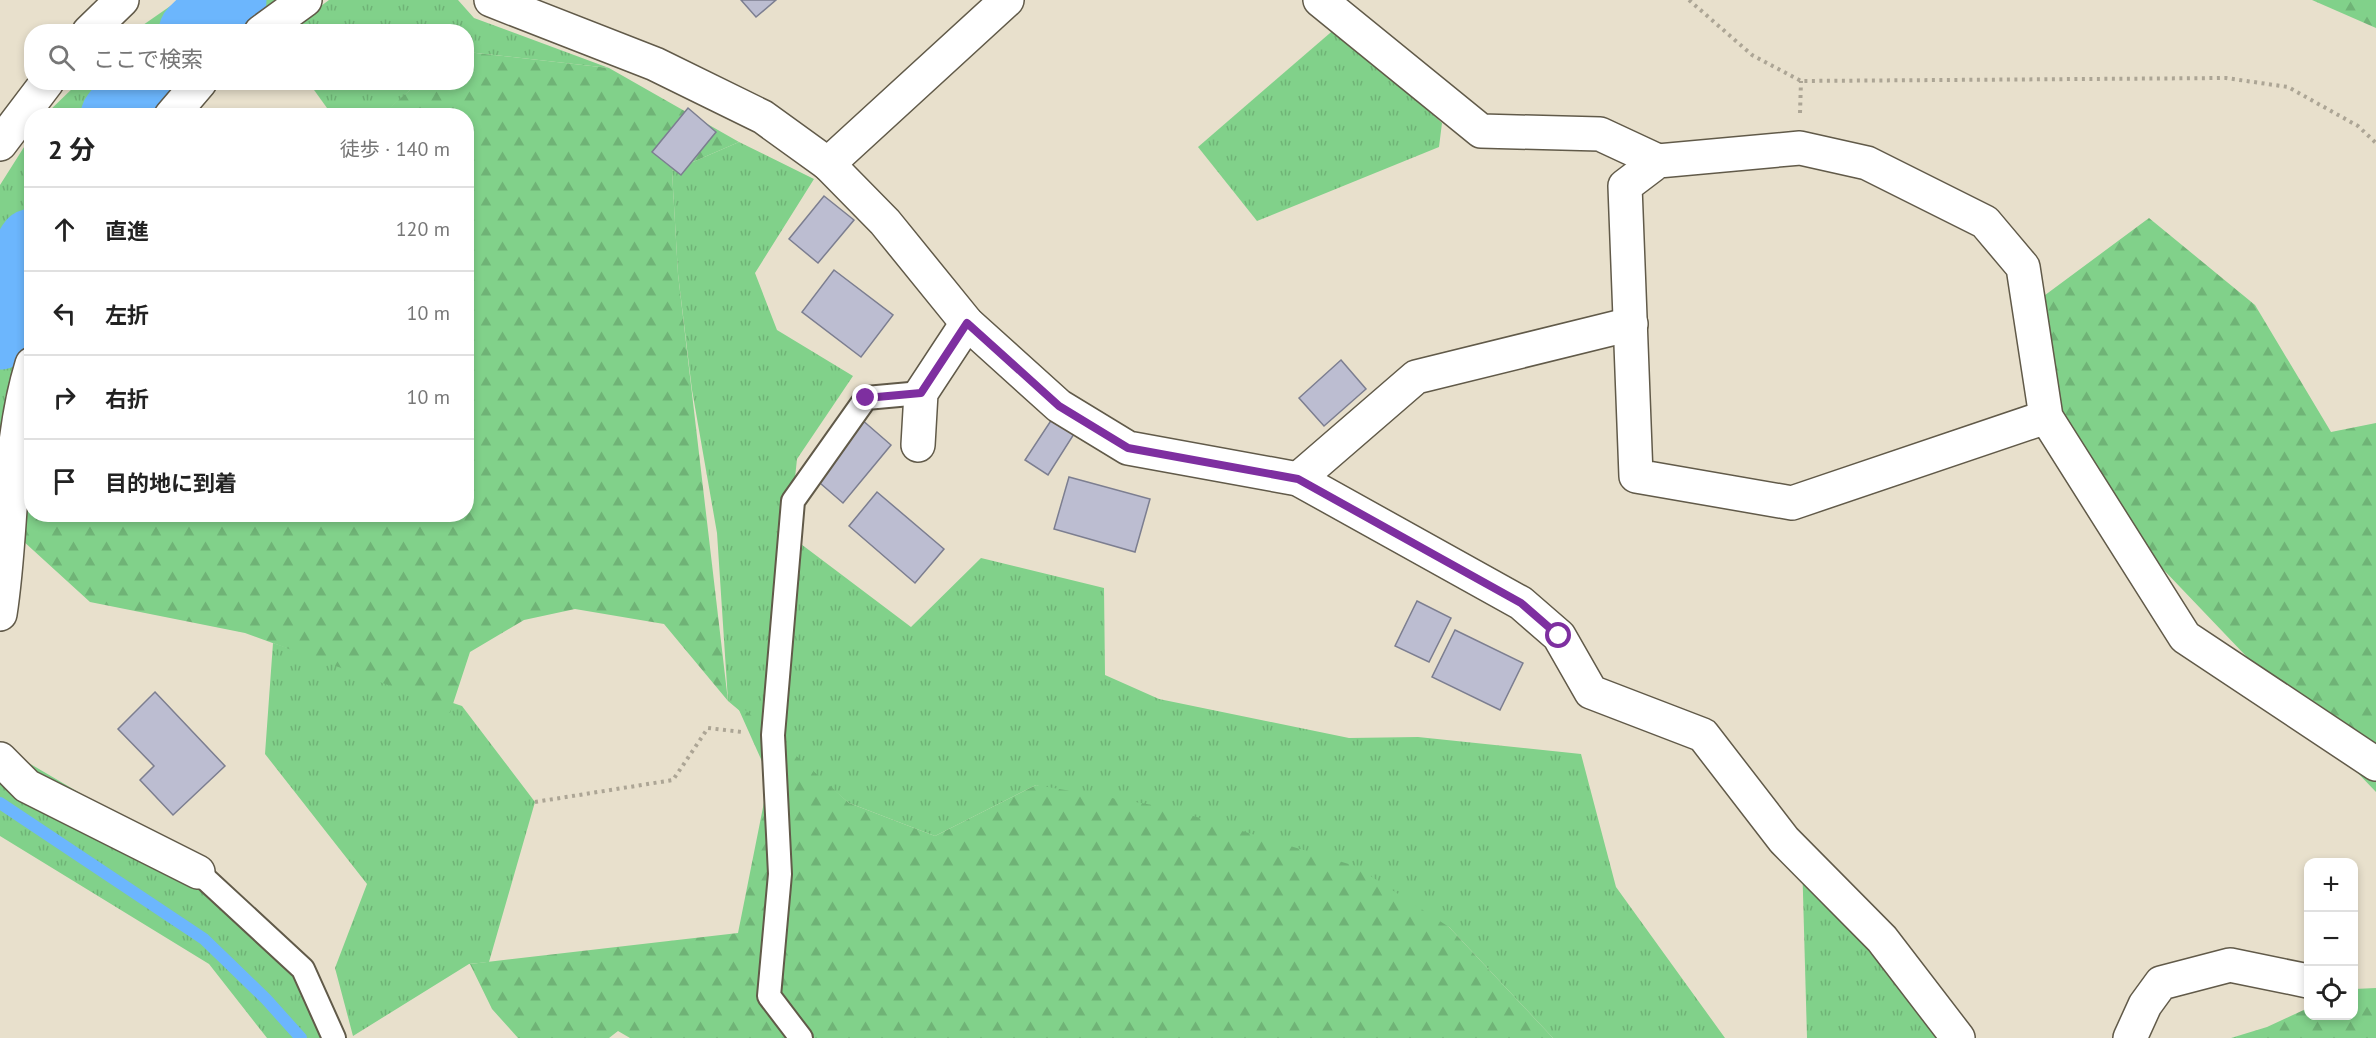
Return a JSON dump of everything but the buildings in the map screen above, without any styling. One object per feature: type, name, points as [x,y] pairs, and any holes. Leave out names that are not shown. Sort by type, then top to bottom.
[{"type":"street","points":[[272,24],[305,0]]},
{"type":"street","points":[[491,0],[655,64],[763,117],[828,164],[885,222],[967,323],[1059,406],[1128,448],[1298,479],[1521,603],[1559,636],[1590,692],[1703,735],[1784,840],[1882,939],[1958,1038]]},
{"type":"street","points":[[828,164],[1007,0]]},
{"type":"street","points":[[1320,0],[1481,131],[1600,134],[1658,161],[1800,148],[1867,163],[1985,222],[2023,267],[2046,417],[2185,637],[2376,764]]},
{"type":"street","points":[[27,108],[41,90]]},
{"type":"street","points":[[178,108],[193,90]]},
{"type":"street","points":[[0,144],[24,112]]},
{"type":"street","points":[[1658,161],[1625,186],[1636,476],[1792,503],[2046,417]]},
{"type":"street","points":[[918,445],[921,393],[967,323]]},
{"type":"street","points":[[1298,479],[1416,377],[1631,324]]},
{"type":"street","points":[[0,614],[4,588],[10,494],[24,398]]},
{"type":"street","points":[[0,759],[27,786],[198,872]]},
{"type":"street","points":[[2130,1038],[2145,1005],[2161,983],[2230,965],[2304,980]]},
{"type":"lane","points":[[801,1038],[769,996],[780,874],[773,735],[793,501],[866,398],[921,393]]},
{"type":"lane","points":[[198,872],[303,969],[334,1038]]},
{"type":"path","points":[[1689,0],[1752,55],[1801,81],[2226,78],[2288,87],[2358,126],[2376,143]]},
{"type":"path","points":[[535,802],[673,780],[708,728],[773,735]]},
{"type":"green space","points":[[179,0],[288,0],[257,24],[144,24]]},
{"type":"green space","points":[[329,0],[458,0],[474,18],[609,68],[474,53],[474,24],[297,24]]},
{"type":"green space","points":[[2312,0],[2376,0],[2376,28]]},
{"type":"green space","points":[[1337,27],[1442,123],[1439,147],[1257,221],[1198,147]]},
{"type":"green space","points":[[474,53],[609,68],[739,142],[672,171],[678,274],[728,701],[664,624],[575,609],[524,620],[470,652],[450,713],[421,697],[245,633],[90,602],[22,540],[25,522],[474,522],[474,108],[389,108],[410,90],[474,90]]},
{"type":"green space","points":[[71,90],[179,90],[164,108],[52,108]]},
{"type":"green space","points":[[314,90],[410,90],[390,108],[327,108]]},
{"type":"green space","points":[[739,142],[814,179],[755,273],[777,330],[853,376],[797,459],[789,535],[911,627],[981,558],[1104,588],[1105,675],[1159,699],[1349,738],[1418,737],[1581,754],[1616,887],[1725,1038],[1553,1038],[1449,927],[1036,785],[935,836],[849,803],[728,701],[717,533],[692,390],[678,274],[672,171]]},
{"type":"green space","points":[[24,147],[24,344],[6,394],[0,446],[0,185]]},
{"type":"green space","points":[[2149,218],[2255,305],[2331,432],[2376,423],[2376,792],[2030,430],[2029,307]]},
{"type":"green space","points":[[273,643],[462,706],[535,802],[489,962],[469,964],[353,1036],[335,968],[367,884],[265,754]]},
{"type":"green space","points":[[735,701],[849,803],[935,836],[1036,785],[1164,807],[1355,866],[1449,927],[1553,1038],[630,1038],[618,1031],[609,1038],[518,1038],[492,1009],[470,964],[738,933],[769,777]]},
{"type":"green space","points":[[0,756],[27,762],[153,836],[284,940],[333,1038],[267,1038],[209,964],[0,836]]},
{"type":"green space","points":[[1802,858],[1968,1038],[1807,1038]]},
{"type":"green space","points":[[2376,988],[2376,1038],[2231,1038],[2267,1027],[2304,1010],[2304,1020],[2358,1020],[2358,989]]},
{"type":"waterway","points":[[201,24],[212,13],[232,0]]},
{"type":"waterway","points":[[121,108],[136,90]]},
{"type":"waterway","points":[[0,335],[13,274],[24,256]]},
{"type":"waterway","points":[[0,803],[204,939],[266,999],[301,1038]]},
{"type":"route","points":[[866,398],[921,393],[967,323],[1059,406],[1128,448],[1298,479],[1521,603],[1559,636]]}]
